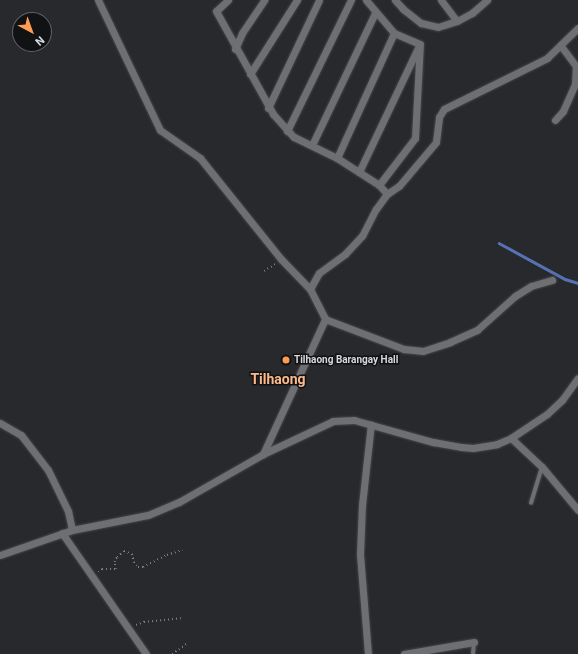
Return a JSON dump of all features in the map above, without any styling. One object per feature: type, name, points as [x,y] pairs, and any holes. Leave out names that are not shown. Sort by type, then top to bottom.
[{"type":"street","points":[[98,0],[160,130],[200,158],[281,260],[310,289],[325,319],[404,349],[423,351],[450,342],[477,330],[515,296],[531,286],[552,280]]},
{"type":"street","points":[[228,0],[216,11],[235,49],[268,108],[287,131],[302,142],[312,145],[337,158],[379,185],[387,194]]},
{"type":"street","points":[[235,49],[242,33],[264,0]]},
{"type":"street","points":[[250,74],[297,0]]},
{"type":"street","points":[[268,108],[319,0]]},
{"type":"street","points":[[287,131],[351,0]]},
{"type":"street","points":[[366,0],[375,13],[394,33],[420,44]]},
{"type":"street","points":[[395,0],[403,9],[421,23],[438,27],[457,21],[472,13],[486,0]]},
{"type":"street","points":[[441,0],[457,21]]},
{"type":"street","points":[[312,145],[375,13]]},
{"type":"street","points":[[310,289],[319,273],[344,254],[362,236],[376,209],[387,194],[399,186],[436,142],[439,117],[444,108],[547,58],[578,28]]},
{"type":"street","points":[[337,158],[394,33]]},
{"type":"street","points":[[359,172],[420,44]]},
{"type":"street","points":[[379,185],[415,138],[420,44]]},
{"type":"street","points":[[555,120],[563,111],[577,85],[577,65],[560,45]]},
{"type":"street","points":[[264,454],[325,319]]},
{"type":"street","points":[[0,555],[72,530],[148,515],[179,502],[264,454],[333,421],[354,420],[427,441],[461,447],[486,446],[511,438],[547,414],[562,400],[578,378]]},
{"type":"street","points":[[0,424],[21,435],[48,470],[68,511],[72,530]]},
{"type":"street","points":[[368,654],[360,554],[362,505],[371,424]]},
{"type":"street","points":[[511,438],[542,467],[565,492],[578,510]]},
{"type":"street","points":[[62,533],[146,654]]},
{"type":"street","points":[[404,654],[474,642]]},
{"type":"lane","points":[[531,503],[542,467]]},
{"type":"lane","points":[[472,654],[474,642]]},
{"type":"path","points":[[264,271],[281,260]]},
{"type":"path","points":[[92,578],[102,568],[116,569],[114,562],[124,551],[132,554],[134,562],[138,567],[143,567],[167,555],[182,550]]},
{"type":"path","points":[[129,629],[144,622],[182,618]]},
{"type":"path","points":[[172,654],[188,642]]},
{"type":"waterway","points":[[499,243],[565,279],[578,283]]},
{"type":"place","name":"Tilhaong Barangay Hall","points":[[286,360]]},
{"type":"district","name":"Tilhaong","points":[[278,379]]}]
